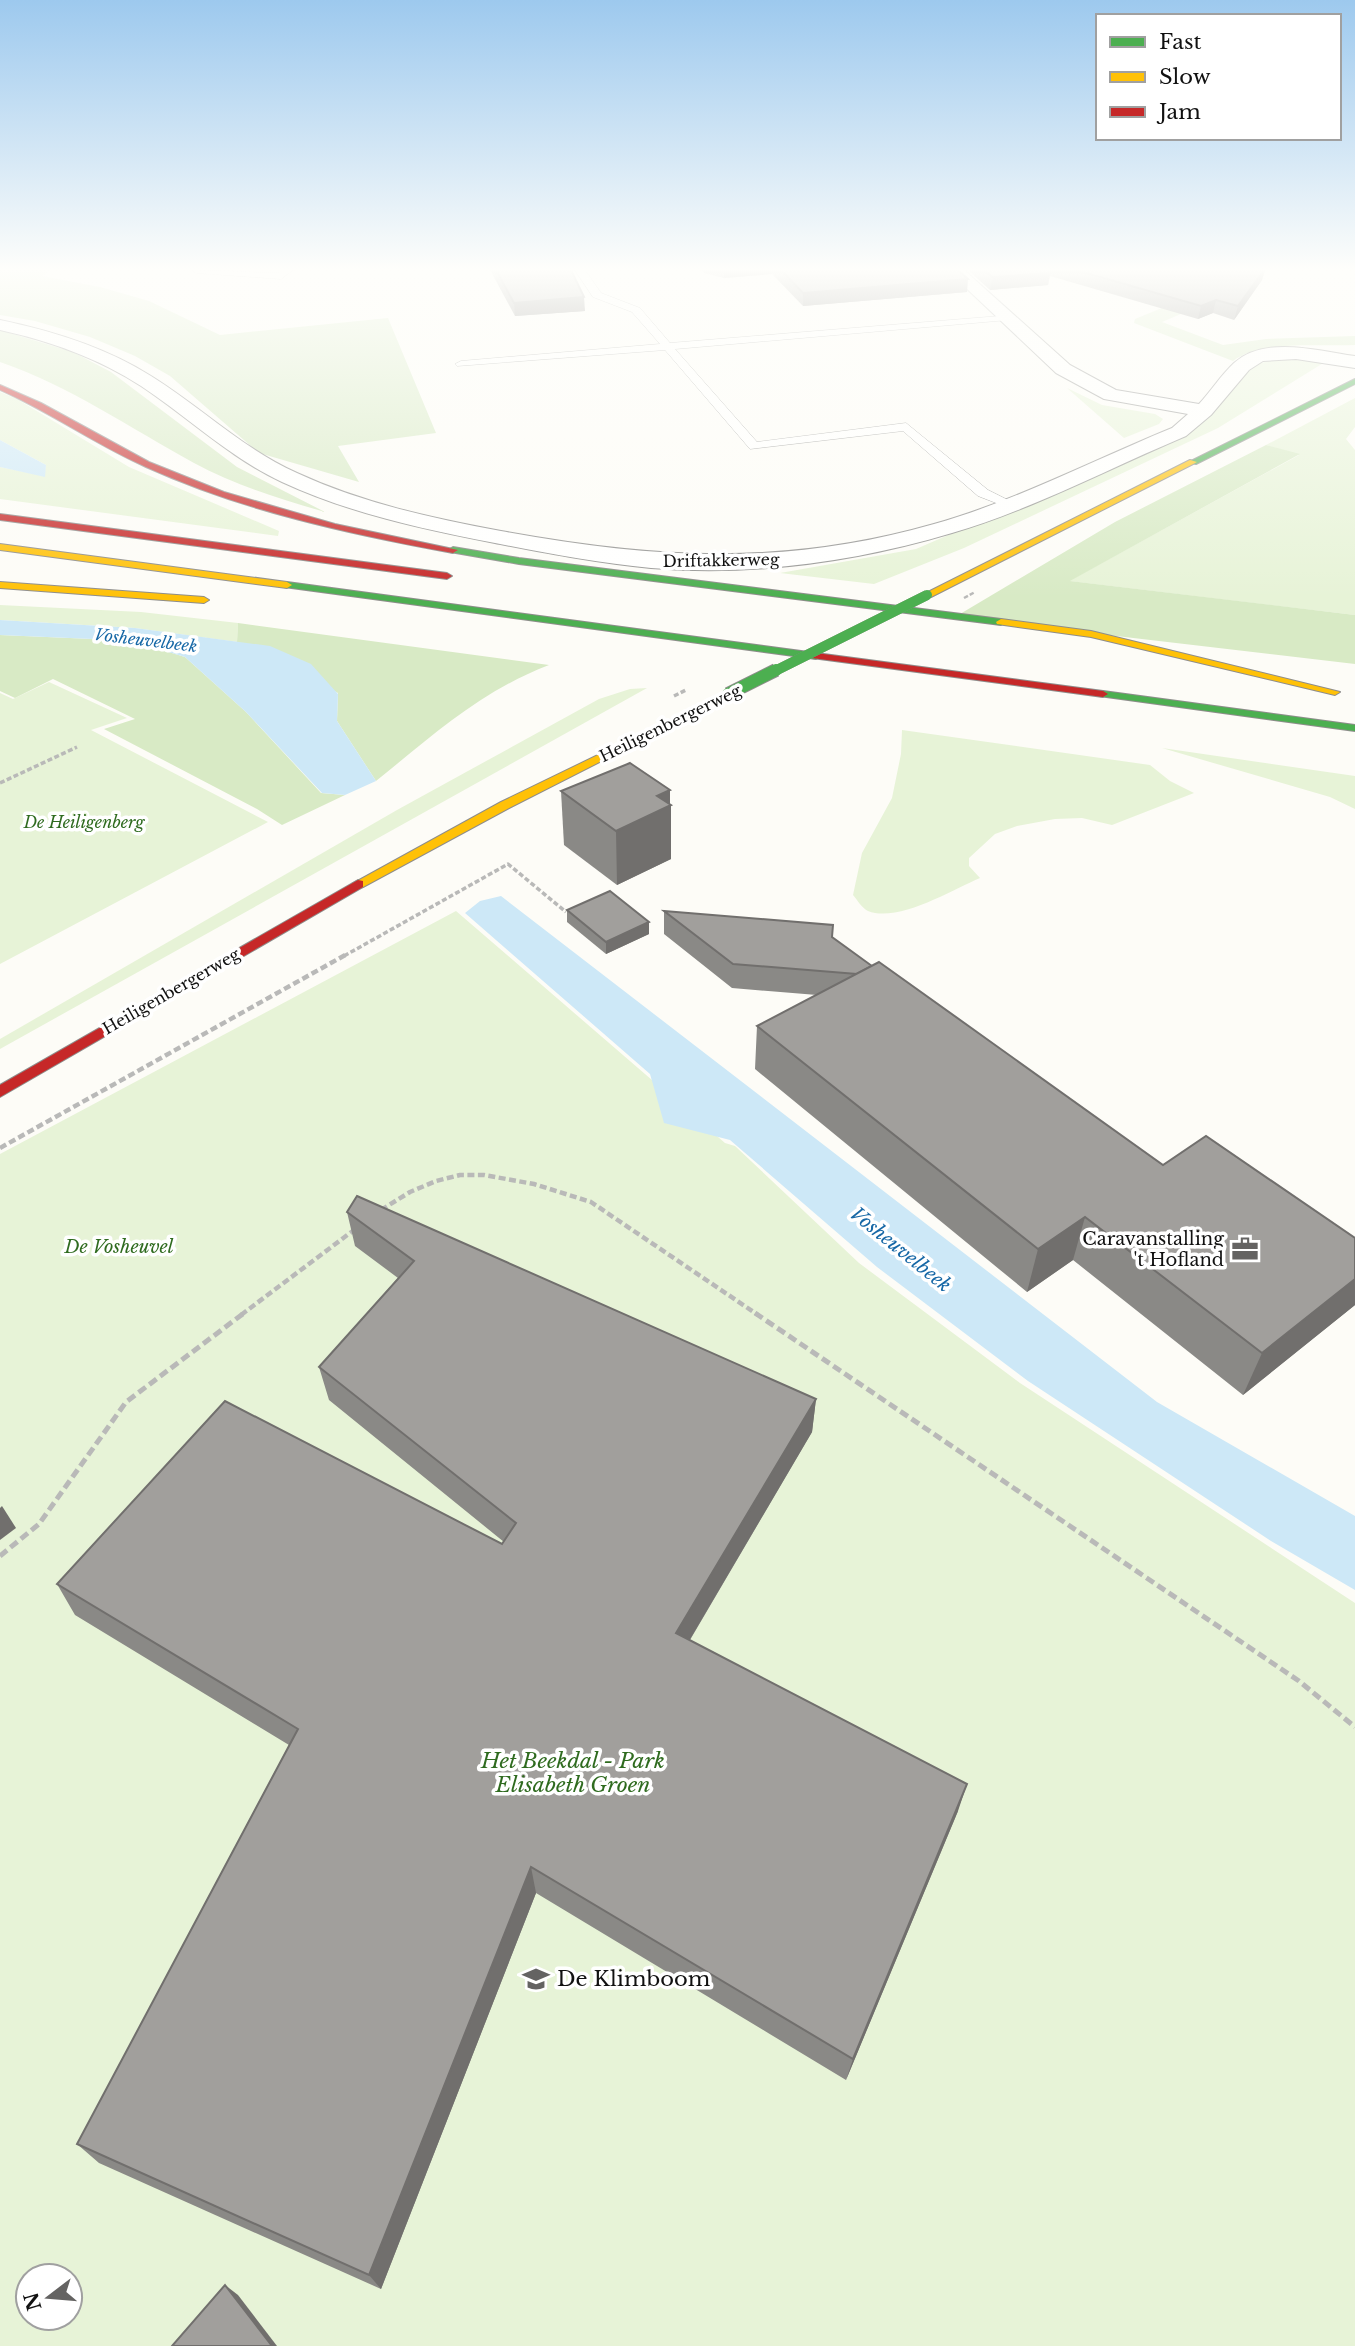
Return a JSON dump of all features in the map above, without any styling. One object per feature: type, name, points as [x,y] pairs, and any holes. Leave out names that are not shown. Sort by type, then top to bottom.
[{"type":"main road","name":"Heiligenbergerweg","points":[[0,1092],[327,901],[505,805],[1355,381]]},
{"type":"main road","points":[[0,387],[39,403],[144,463],[192,484],[263,509],[352,533],[519,561],[1091,635],[1335,692]]},
{"type":"main road","points":[[0,517],[468,578]]},
{"type":"main road","points":[[0,547],[1355,729]]},
{"type":"main road","points":[[0,585],[172,596],[227,603]]},
{"type":"main road","points":[[825,625],[880,632]]},
{"type":"main road","points":[[1169,670],[1355,694]]},
{"type":"main road","points":[[735,672],[790,679]]},
{"type":"street","name":"Driftakkerweg","points":[[142,379],[232,446],[287,477],[331,495],[398,516],[520,541],[661,562],[767,560],[881,544],[949,527],[1179,432],[1204,411],[1231,379]]},
{"type":"street","points":[[1082,379],[1111,395],[1204,411]]},
{"type":"lane","points":[[696,379],[754,446],[906,427],[984,493],[1009,504]]},
{"type":"path","points":[[0,783],[77,747]]},
{"type":"path","points":[[0,1148],[508,864],[566,912]]},
{"type":"path","points":[[374,1216],[403,1195],[436,1179],[472,1172],[516,1177],[591,1202],[1299,1681],[1355,1727]]},
{"type":"path","points":[[0,1556],[39,1524],[126,1402],[363,1224]]},
{"type":"green space","points":[[43,379],[121,379],[237,467],[325,512],[258,491],[210,471]]},
{"type":"green space","points":[[174,379],[414,379],[436,433],[338,446],[359,482],[259,453]]},
{"type":"green space","points":[[1241,379],[1297,379],[1218,428],[964,548],[874,584],[780,573],[916,549],[1212,412]]},
{"type":"green space","points":[[1067,388],[1102,405],[1155,414],[1163,419],[1159,424],[1124,438]]},
{"type":"green space","points":[[0,392],[17,399],[129,467],[279,531],[278,536],[0,499],[0,467],[44,476],[46,465],[0,440]]},
{"type":"green space","points":[[1355,398],[1355,427],[1346,439],[1355,450],[1355,615],[1069,581],[1299,455],[1266,445]]},
{"type":"green space","points":[[1266,445],[1300,454],[1070,581],[1355,615],[1355,664],[955,617],[1115,522]]},
{"type":"green space","points":[[0,605],[141,612],[238,623],[237,642],[135,628],[0,620]]},
{"type":"green space","points":[[238,623],[549,665],[479,701],[376,781],[337,721],[338,693],[237,642]]},
{"type":"green space","points":[[0,635],[93,639],[152,647],[185,657],[246,712],[321,793],[345,795],[282,825],[257,809],[104,729],[135,719],[53,679],[15,698],[0,691]]},
{"type":"green space","name":"De Heiligenberg","points":[[49,682],[127,718],[91,730],[268,822],[0,964],[0,693],[13,699]]},
{"type":"green space","points":[[647,688],[0,1049],[0,1039],[397,810],[599,699],[630,689]]},
{"type":"green space","points":[[902,730],[1150,765],[1170,781],[1194,793],[1112,825],[1082,818],[1055,819],[1017,826],[995,834],[969,858],[969,866],[980,878],[925,904],[880,914],[868,911],[853,895],[862,853],[892,798],[901,754]]},
{"type":"green space","points":[[1162,748],[1355,776],[1355,809],[1330,797]]},
{"type":"green space","name":"Het Beekdal - Park Elisabeth Groen","points":[[456,911],[725,1143],[735,1146],[859,1263],[1020,1383],[1355,1603],[1355,2346],[0,2346],[0,1154]]},
{"type":"water","points":[[0,440],[46,465],[45,477],[0,467]]},
{"type":"water","name":"Vosheuvelbeek","points":[[0,620],[135,628],[270,646],[311,664],[338,694],[337,721],[376,781],[345,795],[322,793],[246,712],[185,657],[152,647],[93,639],[0,635]]},
{"type":"water","name":"Vosheuvelbeek","points":[[501,896],[1157,1402],[1355,1516],[1355,1590],[1271,1541],[1028,1381],[877,1267],[730,1140],[664,1123],[650,1074],[465,913],[480,901]]},
{"type":"building","points":[[630,763],[670,790],[657,796],[671,805],[616,831],[561,791]]},
{"type":"building","points":[[610,891],[649,922],[606,942],[567,910]]},
{"type":"building","points":[[664,911],[833,925],[832,937],[872,966],[857,974],[733,964]]},
{"type":"building","points":[[879,962],[1163,1165],[1206,1136],[1355,1238],[1355,1279],[1262,1353],[1085,1217],[1038,1249],[757,1026]]},
{"type":"building","points":[[357,1196],[816,1399],[676,1633],[967,1784],[853,2059],[531,1867],[369,2275],[77,2144],[298,1729],[57,1584],[225,1401],[502,1544],[516,1523],[319,1367],[414,1261],[347,1212]]},
{"type":"building","points":[[225,2285],[272,2346],[172,2346]]},
{"type":"traffic: fast","points":[[1193,462],[1355,381]]},
{"type":"traffic: fast","points":[[453,550],[519,561],[1001,622]]},
{"type":"traffic: fast","points":[[287,585],[816,656]]},
{"type":"traffic: fast","points":[[728,694],[927,595]]},
{"type":"traffic: fast","points":[[1103,694],[1355,728]]},
{"type":"traffic: slow","points":[[927,595],[1193,462]]},
{"type":"traffic: slow","points":[[0,547],[287,585]]},
{"type":"traffic: slow","points":[[0,585],[204,600]]},
{"type":"traffic: slow","points":[[1001,622],[1091,634],[1335,692]]},
{"type":"traffic: slow","points":[[358,884],[505,805],[635,740]]},
{"type":"traffic: jam","points":[[0,387],[146,464],[221,494],[296,518],[453,550]]},
{"type":"traffic: jam","points":[[0,517],[447,576]]},
{"type":"traffic: jam","points":[[816,656],[1103,694]]},
{"type":"traffic: jam","points":[[635,740],[728,694]]},
{"type":"traffic: jam","points":[[0,1092],[358,884]]},
{"type":"place","name":"Caravanstalling 't Hofland","points":[[1245,1249]]},
{"type":"place","name":"De Klimboom","points":[[536,1979]]},
{"type":"park label","name":"De Vosheuvel","points":[[119,1247]]}]
